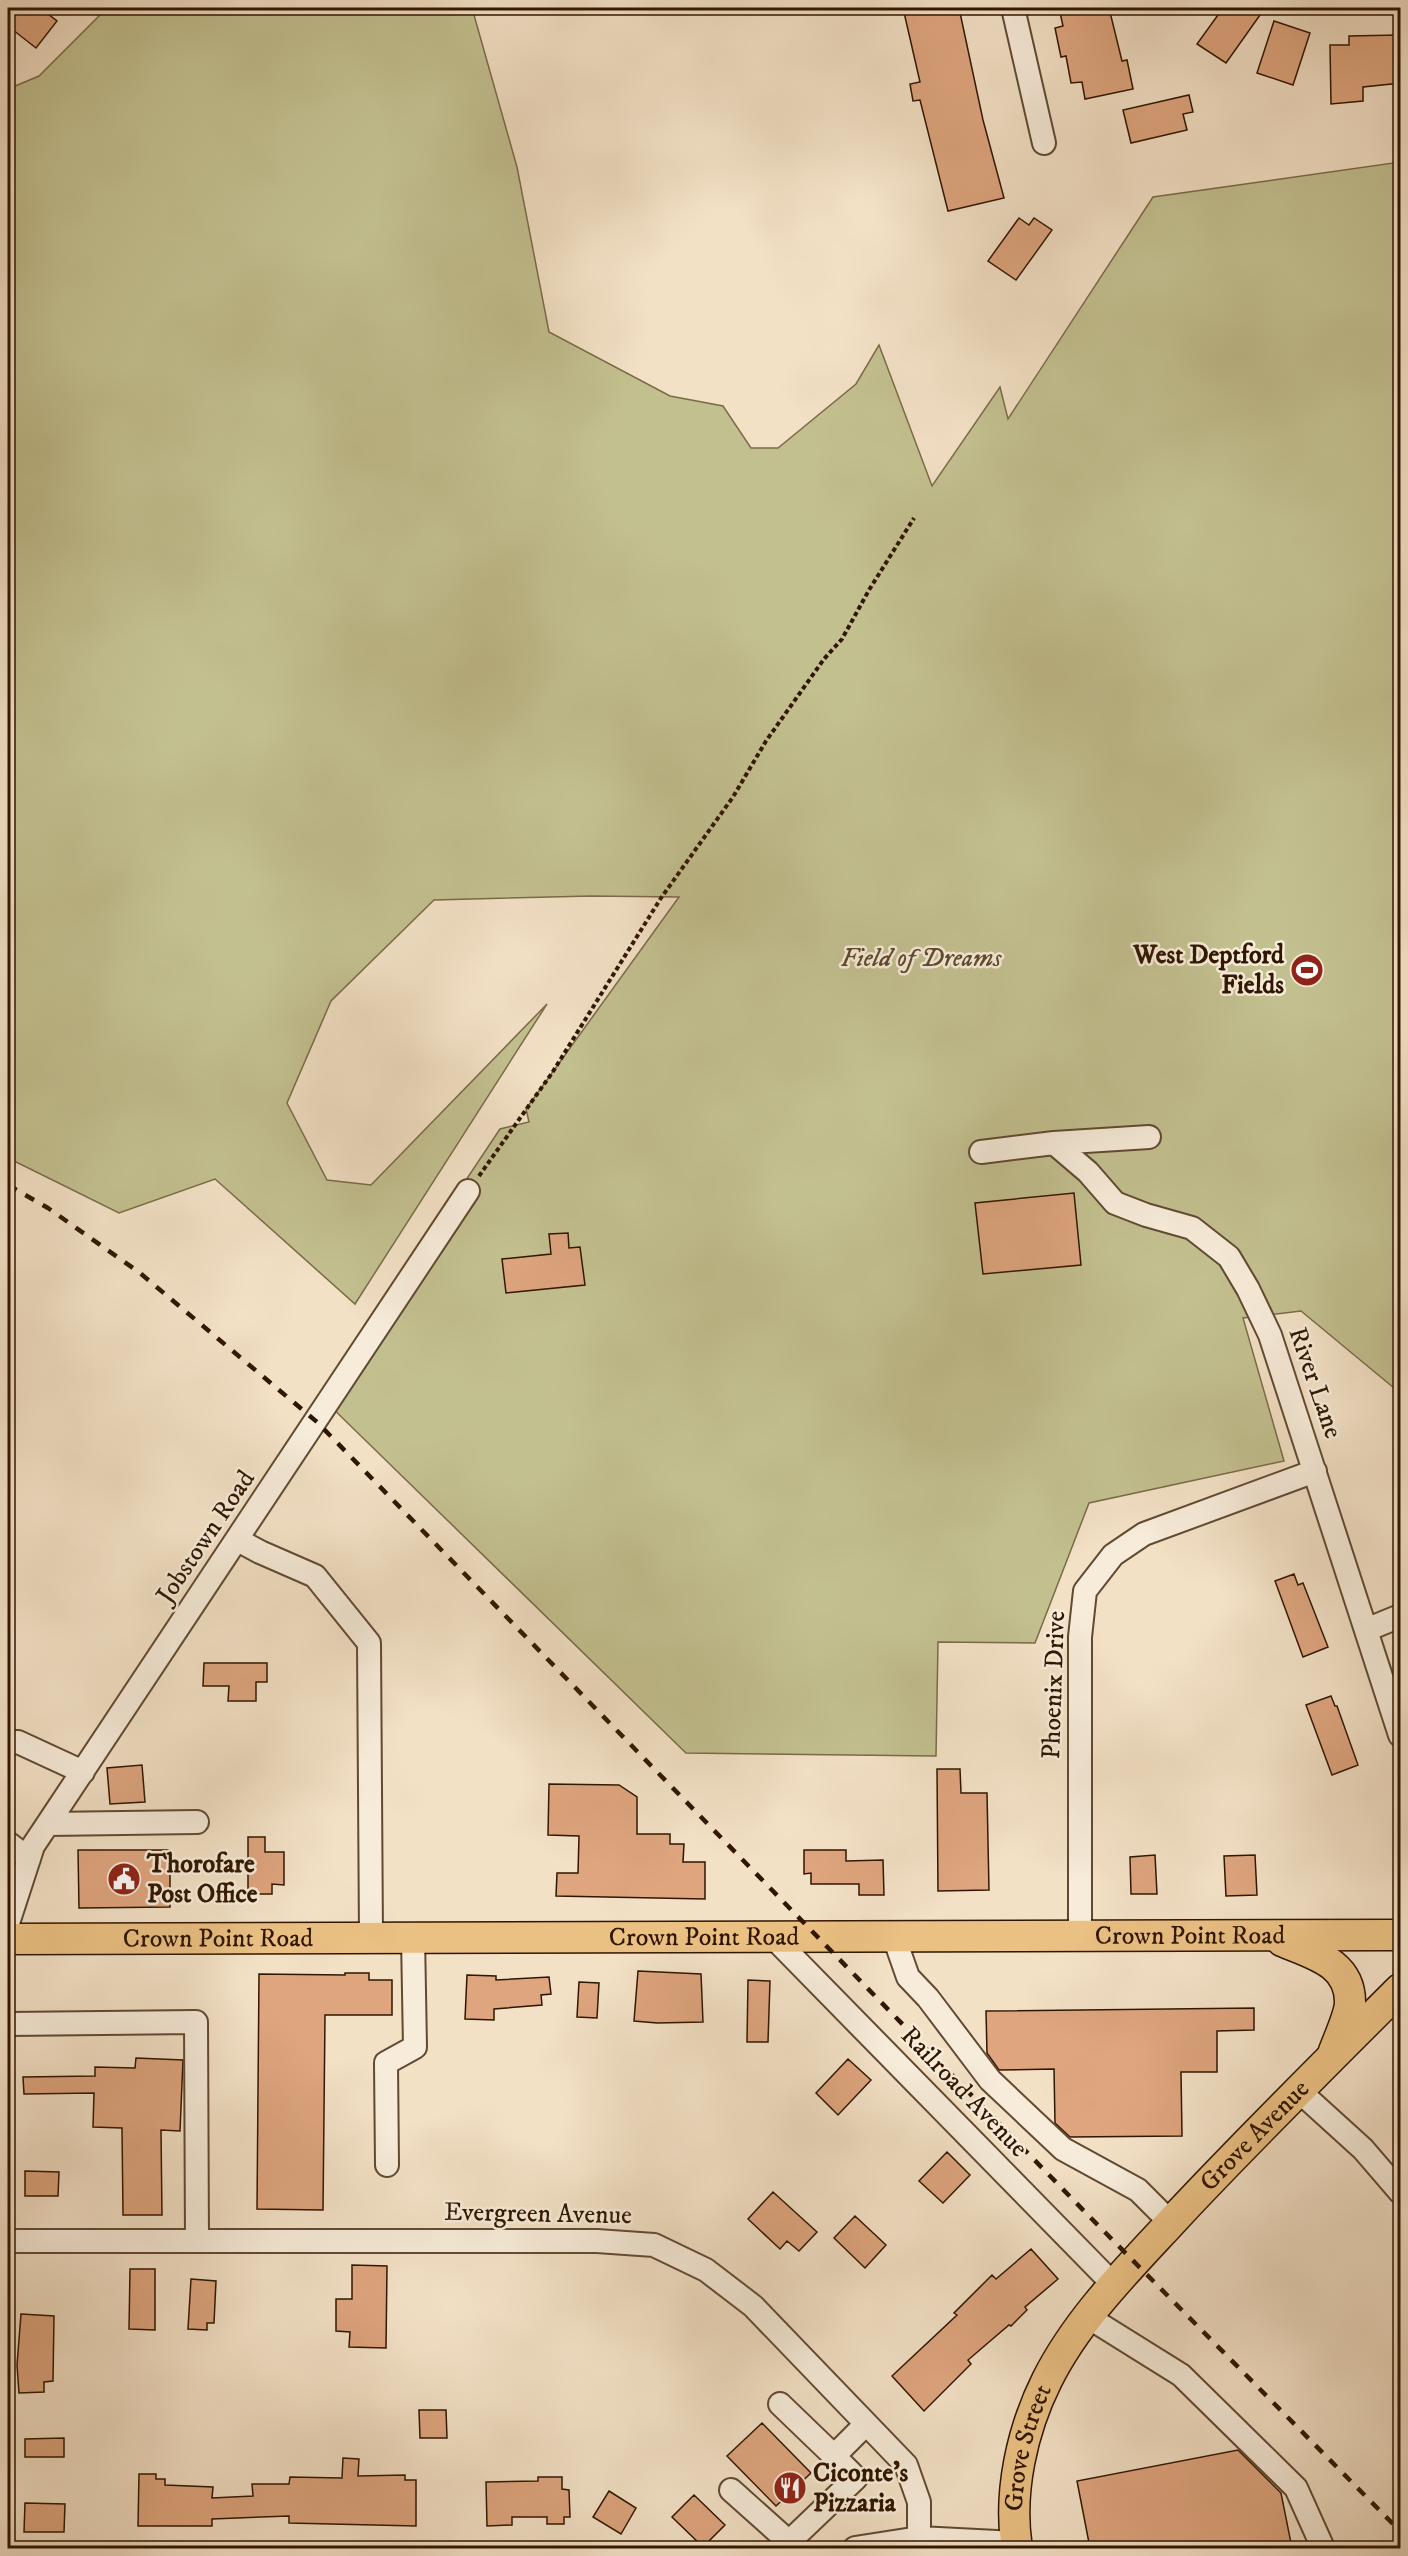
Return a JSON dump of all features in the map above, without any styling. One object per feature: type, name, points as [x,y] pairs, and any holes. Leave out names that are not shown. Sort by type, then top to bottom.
[{"type":"main road","name":"Crown Point Road","points":[[8,1939],[1401,1935]]},
{"type":"main road","points":[[1269,1936],[1330,1961],[1345,1979],[1350,2003],[1333,2056]]},
{"type":"main road","name":"Grove Avenue","points":[[1114,2285],[1298,2090],[1401,1989]]},
{"type":"main road","name":"Grove Street","points":[[1017,2546],[1016,2503],[1019,2463],[1031,2418],[1056,2364],[1088,2317],[1114,2285]]},
{"type":"street","points":[[1013,8],[1044,143]]},
{"type":"street","points":[[981,1152],[1054,1143],[1149,1137]]},
{"type":"street","name":"River Lane","points":[[1054,1143],[1088,1172],[1115,1203],[1146,1215],[1192,1228],[1229,1257],[1248,1289],[1270,1335],[1398,1721]]},
{"type":"street","name":"Jobstown Road","points":[[8,1923],[33,1846],[468,1191]]},
{"type":"street","name":"Phoenix Drive","points":[[1080,1936],[1080,1637],[1085,1591],[1113,1556],[1144,1534],[1314,1471]]},
{"type":"street","points":[[238,1540],[315,1576],[369,1643],[371,1937]]},
{"type":"street","points":[[1366,1630],[1401,1616]]},
{"type":"street","points":[[8,1743],[18,1742],[83,1772]]},
{"type":"street","points":[[48,1824],[197,1822]]},
{"type":"street","points":[[8,1843],[29,1859]]},
{"type":"street","points":[[387,2165],[386,2063],[415,2047],[413,1937]]},
{"type":"street","points":[[894,1937],[908,1977],[990,2080],[1063,2149],[1138,2190],[1171,2223]]},
{"type":"street","name":"Railroad Avenue","points":[[774,1938],[1114,2285]]},
{"type":"street","points":[[8,2024],[196,2022],[197,2241]]},
{"type":"street","points":[[1298,2090],[1363,2149],[1401,2192]]},
{"type":"street","name":"Evergreen Avenue","points":[[8,2241],[597,2241],[654,2246],[706,2270],[753,2306],[906,2465],[919,2502],[919,2538]]},
{"type":"street","points":[[1088,2317],[1181,2375],[1288,2480],[1296,2488],[1323,2548]]},
{"type":"street","points":[[731,2490],[792,2545],[856,2478],[780,2404]]},
{"type":"street","points":[[834,2456],[866,2424]]},
{"type":"street","name":"Grove Street","points":[[855,2548],[919,2538],[1017,2546]]},
{"type":"path","points":[[468,1191],[552,1073],[661,898],[733,797],[766,741],[824,659],[842,639],[869,590],[914,518]]},
{"type":"green space","name":"Field of Dreams","points":[[107,8],[472,8],[517,167],[549,332],[670,396],[723,406],[751,448],[778,448],[856,384],[879,345],[932,486],[1000,387],[1008,419],[1153,197],[1400,162],[1400,1393],[1301,1311],[1243,1318],[1284,1461],[1089,1503],[1035,1643],[938,1642],[936,1756],[686,1753],[323,1399],[366,1330],[500,1129],[529,1122],[526,1109],[679,897],[591,896],[434,900],[331,1001],[287,1103],[327,1180],[371,1185],[547,1004],[355,1304],[215,1179],[119,1213],[8,1158],[8,89],[39,76]]},
{"type":"building","points":[[8,8],[40,8],[57,21],[36,48],[8,26]]},
{"type":"building","points":[[903,8],[959,8],[983,120],[1004,198],[948,211],[920,100],[913,101],[910,84],[920,82]]},
{"type":"building","points":[[1059,8],[1109,8],[1122,61],[1127,60],[1133,89],[1085,99],[1082,82],[1071,83],[1066,56],[1061,57],[1055,28],[1063,26]]},
{"type":"building","points":[[1223,8],[1265,8],[1226,63],[1197,44]]},
{"type":"building","points":[[1274,21],[1310,33],[1293,85],[1257,73]]},
{"type":"building","points":[[1399,35],[1401,83],[1363,87],[1363,101],[1331,104],[1330,45],[1349,45],[1349,36]]},
{"type":"building","points":[[1189,95],[1193,112],[1183,114],[1187,130],[1131,143],[1123,110]]},
{"type":"building","points":[[1019,218],[1029,225],[1034,218],[1052,230],[1016,280],[988,261]]},
{"type":"building","points":[[1074,1193],[1081,1265],[983,1274],[975,1203]]},
{"type":"building","points":[[568,1233],[569,1248],[580,1247],[585,1285],[506,1293],[502,1259],[551,1254],[549,1234]]},
{"type":"building","points":[[1294,1574],[1298,1585],[1303,1583],[1328,1647],[1303,1657],[1275,1581]]},
{"type":"building","points":[[204,1663],[267,1663],[267,1682],[256,1682],[256,1701],[228,1701],[229,1686],[203,1686]]},
{"type":"building","points":[[1331,1696],[1337,1706],[1358,1765],[1332,1775],[1306,1705]]},
{"type":"building","points":[[142,1765],[145,1802],[110,1804],[107,1768]]},
{"type":"building","points":[[937,1769],[960,1769],[961,1793],[987,1793],[989,1890],[938,1891]]},
{"type":"building","points":[[549,1784],[619,1785],[637,1797],[637,1834],[670,1834],[670,1844],[684,1844],[683,1862],[705,1862],[705,1899],[556,1896],[557,1873],[578,1873],[579,1836],[548,1835]]},
{"type":"building","points":[[248,1837],[265,1837],[265,1852],[284,1852],[284,1885],[272,1884],[272,1894],[248,1894]]},
{"type":"building","name":"Thorofare Post Office","points":[[78,1850],[170,1850],[170,1907],[79,1908]]},
{"type":"building","points":[[804,1850],[846,1850],[846,1861],[883,1860],[884,1895],[859,1895],[859,1884],[811,1884],[811,1873],[804,1874]]},
{"type":"building","points":[[1155,1855],[1157,1894],[1131,1894],[1130,1857]]},
{"type":"building","points":[[1255,1855],[1257,1895],[1226,1896],[1224,1856]]},
{"type":"building","points":[[638,1971],[701,1974],[703,2022],[634,2021]]},
{"type":"building","points":[[345,1973],[369,1973],[369,1980],[392,1980],[392,2015],[325,2015],[323,2210],[257,2209],[259,1974],[345,1975]]},
{"type":"building","points":[[467,1975],[496,1976],[496,1980],[549,1977],[551,1994],[541,1995],[542,2005],[494,2009],[494,2020],[465,2019]]},
{"type":"building","points":[[748,1980],[770,1981],[768,2042],[747,2042]]},
{"type":"building","points":[[579,1982],[599,1983],[597,2018],[577,2017]]},
{"type":"building","points":[[1254,2008],[1254,2030],[1217,2031],[1217,2072],[1181,2072],[1182,2136],[1070,2137],[1055,2123],[1054,2069],[999,2070],[987,2053],[986,2011]]},
{"type":"building","points":[[136,2058],[183,2060],[180,2131],[161,2130],[162,2215],[123,2215],[122,2128],[93,2127],[94,2093],[24,2094],[23,2077],[95,2076],[95,2067],[135,2068]]},
{"type":"building","points":[[848,2059],[871,2080],[838,2115],[816,2093]]},
{"type":"building","points":[[947,2152],[970,2175],[943,2203],[919,2181]]},
{"type":"building","points":[[25,2171],[59,2172],[58,2196],[25,2196]]},
{"type":"building","points":[[773,2192],[817,2232],[799,2251],[787,2241],[780,2249],[748,2219]]},
{"type":"building","points":[[855,2216],[886,2245],[865,2268],[834,2238]]},
{"type":"building","points":[[1031,2249],[1058,2279],[1025,2307],[1027,2310],[1011,2326],[1009,2325],[968,2360],[971,2364],[924,2411],[892,2376],[957,2315],[954,2313],[992,2275],[996,2279]]},
{"type":"building","points":[[352,2265],[387,2266],[386,2348],[349,2347],[350,2332],[336,2331],[336,2299],[352,2299]]},
{"type":"building","points":[[130,2269],[155,2269],[155,2330],[129,2329]]},
{"type":"building","points":[[191,2279],[216,2281],[214,2323],[207,2323],[207,2330],[188,2329]]},
{"type":"building","points":[[21,2314],[54,2316],[53,2381],[44,2382],[44,2392],[19,2393],[17,2365]]},
{"type":"building","points":[[419,2410],[446,2410],[447,2438],[420,2438]]},
{"type":"building","points":[[762,2423],[811,2473],[776,2506],[727,2456]]},
{"type":"building","points":[[64,2438],[64,2457],[25,2457],[25,2439]]},
{"type":"building","points":[[1238,2450],[1281,2493],[1292,2548],[1090,2548],[1077,2481]]},
{"type":"building","points":[[343,2458],[359,2459],[358,2476],[405,2475],[405,2480],[416,2480],[416,2526],[289,2523],[289,2516],[212,2519],[212,2526],[138,2526],[139,2474],[156,2474],[156,2479],[165,2479],[165,2485],[213,2487],[212,2498],[253,2496],[252,2484],[289,2484],[290,2477],[342,2478]]},
{"type":"building","points":[[538,2477],[562,2477],[562,2489],[569,2490],[570,2517],[564,2517],[564,2524],[547,2524],[547,2517],[512,2517],[512,2525],[487,2526],[486,2482],[538,2481]]},
{"type":"building","points":[[609,2491],[636,2508],[621,2534],[593,2517]]},
{"type":"building","points":[[694,2495],[725,2525],[703,2547],[672,2517]]},
{"type":"building","points":[[25,2503],[65,2504],[64,2532],[24,2532]]},
{"type":"railway","points":[[8,1185],[48,1208],[140,1273],[317,1422],[1085,2212],[1400,2531]]},
{"type":"place","name":"West Deptford Fields","points":[[1307,970]]},
{"type":"place","name":"Thorofare Post Office","points":[[124,1879]]},
{"type":"place","name":"Ciconte's Pizzaria","points":[[790,2488]]}]
